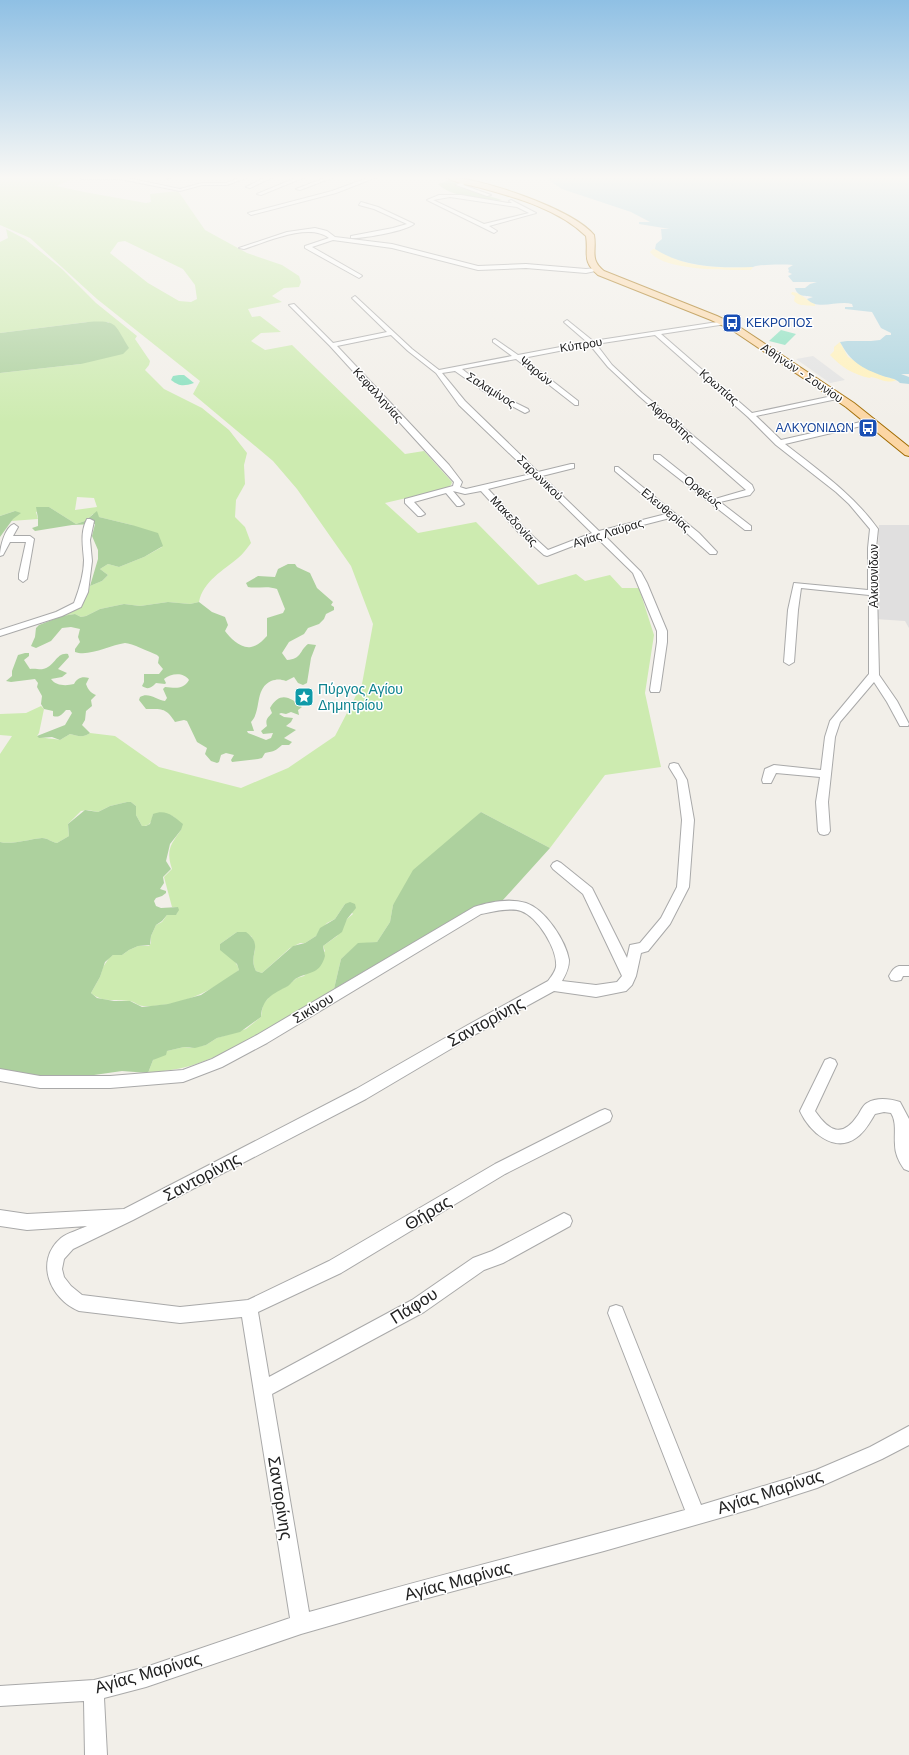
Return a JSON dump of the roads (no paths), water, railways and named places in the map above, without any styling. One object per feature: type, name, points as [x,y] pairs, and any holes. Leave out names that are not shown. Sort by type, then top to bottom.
[{"type":"main road","points":[[589,259],[597,270]]},
{"type":"main road","name":"Αθήνών - Σουνίου","points":[[597,270],[612,278],[724,323],[744,334],[871,421],[909,453]]},
{"type":"street","points":[[327,259],[359,276]]},
{"type":"street","points":[[440,259],[478,268],[526,266],[586,271],[597,270]]},
{"type":"street","name":"Σαρωνικού","points":[[355,298],[392,333],[438,372],[462,403],[637,572],[643,583],[662,631],[662,642],[655,690]]},
{"type":"street","name":"Κεφαλληνίας","points":[[292,305],[332,345],[446,467],[458,482],[453,490]]},
{"type":"street","name":"Αφροδίτης","points":[[567,322],[592,343],[610,366],[640,394],[749,487],[750,490],[747,493],[715,501]]},
{"type":"street","name":"Κύπρου","points":[[438,372],[592,343],[724,323]]},
{"type":"street","points":[[332,345],[392,333]]},
{"type":"street","name":"Κρωπίας","points":[[657,334],[751,415],[779,443]]},
{"type":"street","name":"Ψαρών","points":[[496,341],[517,356],[575,404]]},
{"type":"street","name":"Σαλαμίνος","points":[[457,369],[484,389],[525,411]]},
{"type":"street","points":[[751,415],[837,397]]},
{"type":"street","points":[[779,443],[871,421]]},
{"type":"street","name":"Αλκυονίδων","points":[[779,443],[839,490],[852,502],[874,529],[872,548],[874,676]]},
{"type":"street","name":"Ορφέως","points":[[657,457],[748,528]]},
{"type":"street","points":[[421,514],[408,501],[453,490],[465,492],[571,466]]},
{"type":"street","name":"Ελευθερίας","points":[[618,470],[696,535],[713,552]]},
{"type":"street","name":"Μακεδονίας","points":[[483,488],[523,532],[547,553]]},
{"type":"street","points":[[453,490],[460,504]]},
{"type":"street","name":"Αγίας Λαύρας","points":[[547,553],[598,534],[671,515]]},
{"type":"street","points":[[0,633],[59,614],[78,605],[83,592],[87,568],[86,540],[90,521]]},
{"type":"street","points":[[0,553],[14,527]]},
{"type":"street","points":[[8,539],[30,539],[28,553],[23,569],[23,579]]},
{"type":"street","points":[[789,662],[793,610],[797,585],[873,593]]},
{"type":"street","points":[[824,831],[822,802],[830,737],[835,721],[874,676],[892,701],[904,724]]},
{"type":"street","points":[[553,985],[596,991],[621,987],[627,981],[629,976],[635,949],[644,948],[659,930],[673,908],[683,887],[684,853],[688,820],[682,780],[674,767]]},
{"type":"street","points":[[767,780],[769,772],[774,769],[825,774]]},
{"type":"street","points":[[557,866],[588,891],[629,976]]},
{"type":"street","name":"Σικίνου","points":[[0,1074],[40,1082],[110,1082],[183,1076],[217,1063],[262,1039],[478,910],[494,907],[524,907],[535,914],[546,925],[560,954],[562,968],[553,985]]},
{"type":"street","points":[[896,976],[899,971],[909,971]]},
{"type":"street","name":"Σαντορίνης","points":[[301,1624],[249,1308],[180,1315],[78,1303],[65,1292],[57,1280],[54,1269],[57,1255],[66,1243],[128,1215],[361,1094],[470,1030],[553,985]]},
{"type":"street","points":[[830,1064],[807,1111],[811,1121],[833,1136],[846,1136],[854,1131],[871,1108],[884,1105],[895,1107],[906,1126],[903,1151],[909,1164]]},
{"type":"street","name":"Θήρας","points":[[249,1308],[335,1267],[500,1169],[606,1116]]},
{"type":"street","points":[[0,1218],[27,1222],[128,1215]]},
{"type":"street","name":"Πάφου","points":[[263,1389],[418,1306],[479,1264],[564,1222]]},
{"type":"street","points":[[616,1313],[696,1515]]},
{"type":"street","name":"Αγίας Μαρίνας","points":[[0,1696],[94,1690],[146,1678],[301,1624],[409,1593],[604,1542],[755,1499],[817,1479],[876,1453],[909,1435]]},
{"type":"street","points":[[94,1690],[96,1755]]},
{"type":"water","points":[[675,259],[909,259],[909,374],[901,374],[909,377],[909,384],[900,383],[894,379],[875,373],[857,364],[848,355],[840,342],[880,340],[886,335],[891,335],[891,333],[881,328],[872,312],[845,309],[845,307],[853,307],[852,304],[846,303],[822,305],[811,302],[807,299],[813,297],[800,295],[795,288],[805,288],[810,284],[817,282],[793,282],[788,276],[792,274],[788,272],[788,268],[793,265],[773,264],[753,267],[715,267],[702,266]]},
{"type":"place","name":"ΚΕΚΡΟΠΟΣ","points":[[732,323]]},
{"type":"place","name":"ΑΛΚΥΟΝΙΔΩΝ","points":[[868,428]]},
{"type":"place","name":"Πύργος Αγίου Δημητρίου","points":[[304,697]]}]
